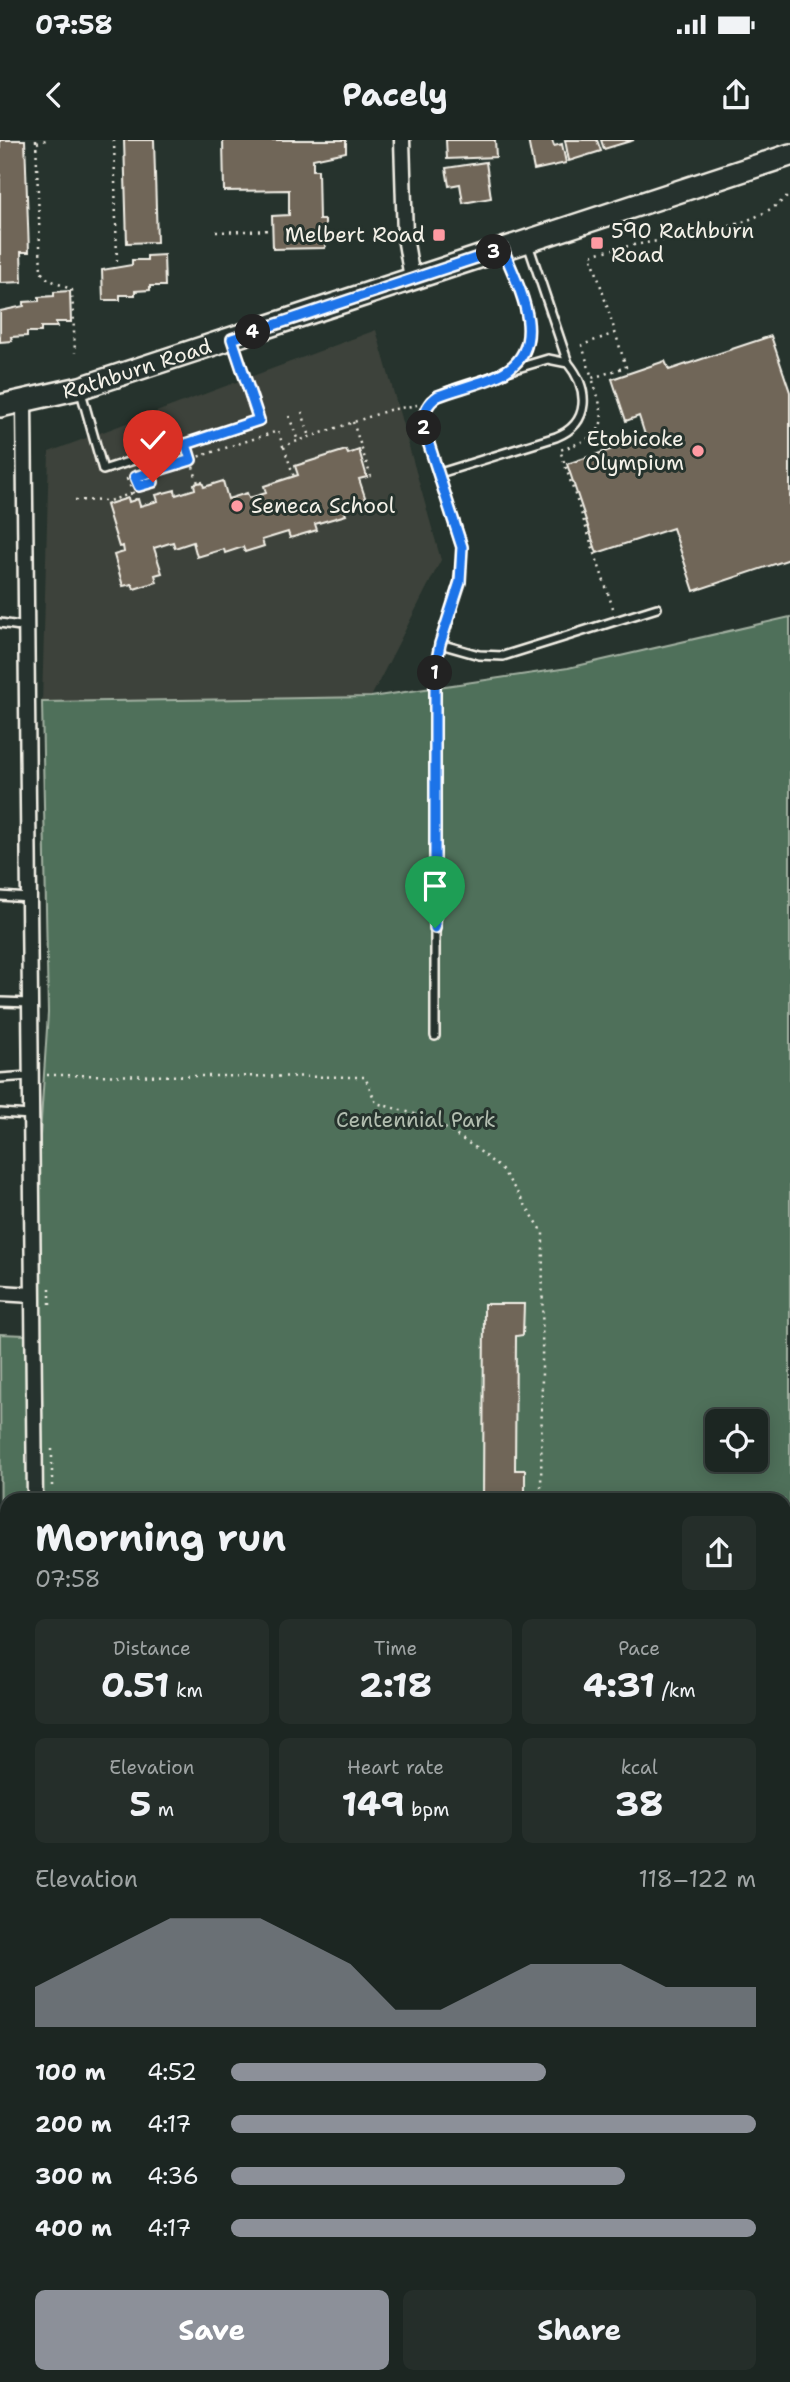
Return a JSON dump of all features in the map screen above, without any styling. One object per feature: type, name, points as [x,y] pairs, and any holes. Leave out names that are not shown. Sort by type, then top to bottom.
[{"type":"street","points":[[402,140],[405,237],[412,278]]},
{"type":"street","name":"Rathburn Road","points":[[0,406],[79,388],[790,155]]},
{"type":"street","points":[[24,402],[34,1493]]},
{"type":"street","points":[[0,1293],[32,1295]]},
{"type":"lane","points":[[440,473],[556,437],[577,426],[583,402],[528,242]]},
{"type":"lane","points":[[503,249],[529,327],[527,344],[509,370]]},
{"type":"lane","points":[[79,388],[103,470],[186,444],[259,420],[232,339]]},
{"type":"lane","points":[[435,1036],[435,671],[462,566],[462,547],[424,429],[427,407],[438,396],[509,370],[548,359],[568,363]]},
{"type":"lane","points":[[440,644],[479,655],[503,656],[657,608]]},
{"type":"lane","points":[[0,623],[27,627]]},
{"type":"lane","points":[[0,897],[29,898]]},
{"type":"lane","points":[[0,1002],[31,1003]]},
{"type":"lane","points":[[0,1079],[31,1076]]},
{"type":"lane","points":[[0,1113],[32,1115]]},
{"type":"path","points":[[46,140],[37,141],[41,272],[48,279],[72,290],[75,353]]},
{"type":"path","points":[[114,140],[117,261]]},
{"type":"path","points":[[615,333],[582,345],[592,378],[626,367],[591,255],[750,219],[778,206],[790,194]]},
{"type":"path","points":[[216,232],[271,230]]},
{"type":"path","points":[[283,446],[409,404]]},
{"type":"path","points":[[302,412],[310,437]]},
{"type":"path","points":[[289,416],[298,441]]},
{"type":"path","points":[[353,422],[371,477]]},
{"type":"path","points":[[136,500],[127,479],[278,431],[294,477]]},
{"type":"path","points":[[186,444],[198,483]]},
{"type":"path","points":[[560,450],[617,621]]},
{"type":"path","points":[[75,500],[109,501],[154,486],[153,482],[139,486],[135,477]]},
{"type":"path","points":[[47,1075],[365,1077],[376,1103],[429,1118],[476,1148],[503,1171],[542,1232],[541,1493]]},
{"type":"shaded area","name":"Seneca School","points":[[376,330],[441,560],[371,697],[42,702],[49,452]]},
{"type":"green space","name":"Centennial Park","points":[[790,617],[790,1493],[1,1493],[0,1334],[27,1335],[48,1013],[42,702],[371,697],[568,668]]},
{"type":"building","points":[[0,140],[25,140],[29,252],[21,252],[22,282],[0,283]]},
{"type":"building","points":[[124,140],[154,140],[157,242],[127,243]]},
{"type":"building","points":[[223,140],[346,140],[346,152],[313,159],[313,170],[318,170],[319,220],[325,220],[325,248],[273,249],[272,216],[289,215],[289,190],[224,191]]},
{"type":"building","points":[[446,140],[495,140],[496,157],[447,159]]},
{"type":"building","points":[[528,140],[552,140],[554,146],[562,144],[566,163],[534,170]]},
{"type":"building","points":[[565,140],[597,140],[601,151],[569,161]]},
{"type":"building","points":[[601,140],[634,140],[604,149]]},
{"type":"building","points":[[486,162],[491,198],[463,203],[460,184],[449,186],[446,168]]},
{"type":"building","points":[[164,255],[165,286],[150,286],[150,290],[135,291],[135,295],[120,295],[120,300],[103,300],[102,270],[132,265],[132,260],[147,260],[147,256]]},
{"type":"building","points":[[70,291],[71,322],[56,322],[57,327],[41,327],[41,332],[27,332],[27,336],[11,337],[12,341],[0,342],[0,311],[24,306],[24,302],[39,301],[39,297],[54,296],[54,292]]},
{"type":"building","name":"Etobicoke Olympium","points":[[771,336],[790,392],[790,559],[694,591],[673,528],[597,553],[567,464],[646,438],[639,416],[626,421],[612,379],[665,361],[669,370]]},
{"type":"building","points":[[346,450],[348,454],[359,450],[367,477],[359,479],[367,503],[344,510],[346,515],[315,524],[317,530],[290,538],[288,532],[262,540],[264,546],[245,552],[243,547],[197,557],[193,542],[175,548],[173,542],[154,548],[162,573],[155,575],[157,582],[134,589],[132,584],[123,586],[114,555],[124,552],[123,546],[119,547],[106,505],[128,498],[129,502],[138,499],[140,506],[158,501],[156,495],[175,490],[176,495],[195,489],[194,484],[202,482],[204,487],[223,481],[228,499],[247,493],[249,498],[266,493],[264,486],[298,475],[295,466]]},
{"type":"building","points":[[484,1304],[524,1304],[523,1335],[516,1336],[515,1470],[525,1470],[525,1493],[483,1493]]},
{"type":"place","name":"Melbert Road","points":[[439,235]]},
{"type":"place","name":"590 Rathburn Road","points":[[597,243]]},
{"type":"place","name":"Etobicoke Olympium","points":[[698,451]]},
{"type":"place","name":"Seneca School","points":[[237,506]]},
{"type":"route","points":[[153,482],[139,486],[135,477],[191,460],[186,444],[259,420],[232,339],[503,249],[526,312],[529,327],[527,344],[520,358],[509,370],[431,401],[423,422],[462,547],[460,582],[440,644],[435,671],[435,928]]}]
